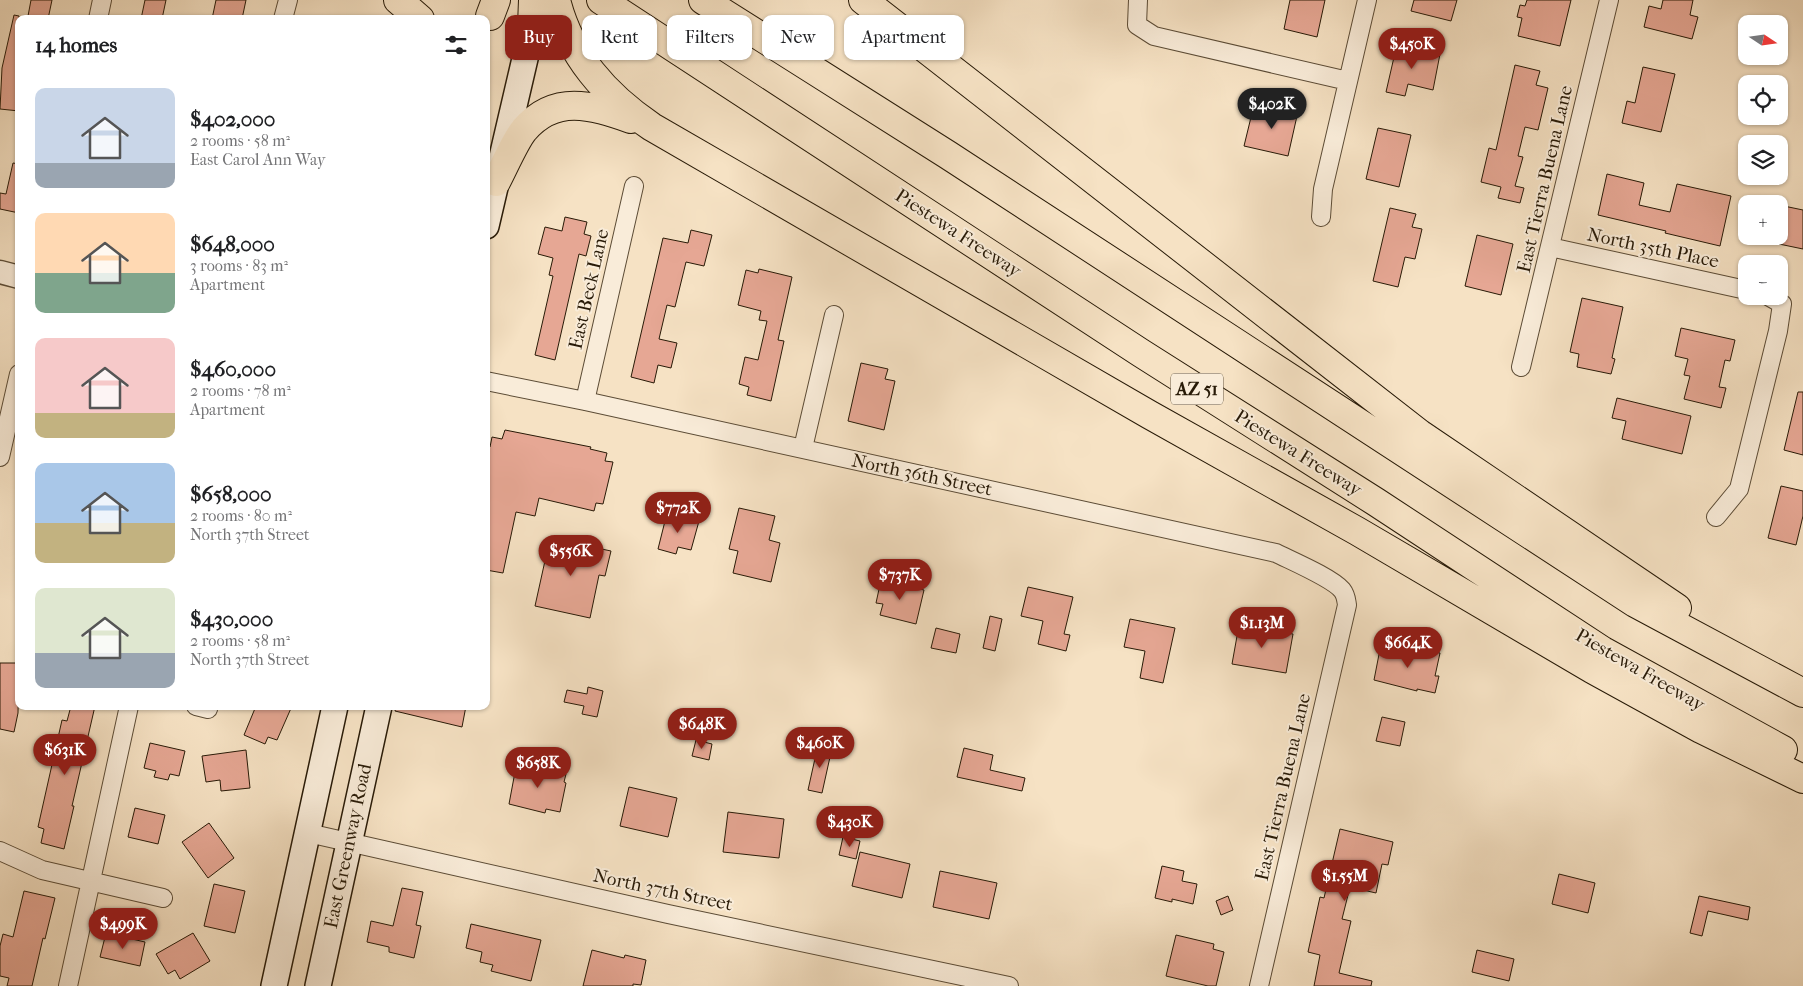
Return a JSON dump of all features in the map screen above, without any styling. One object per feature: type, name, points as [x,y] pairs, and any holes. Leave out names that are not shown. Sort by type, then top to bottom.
[{"type":"highway","points":[[398,0],[415,15]]},
{"type":"highway","points":[[556,0],[559,15],[586,68],[607,92],[632,114],[652,127],[1150,415],[1357,531],[1592,669],[1701,729],[1803,779]]},
{"type":"highway","name":"Piestewa Freeway","points":[[601,0],[1141,353],[1376,502],[1603,651],[1803,761]]},
{"type":"highway","points":[[703,0],[973,171],[1636,603],[1799,692]]},
{"type":"highway","points":[[863,0],[1420,434],[1799,692]]},
{"type":"highway","points":[[496,182],[523,131],[539,116],[553,109],[566,105],[584,105],[600,108],[652,127]]},
{"type":"main road","points":[[490,208],[533,13],[538,0]]},
{"type":"main road","points":[[274,986],[334,710]]},
{"type":"main road","name":"East Greenway Road","points":[[318,986],[378,710]]},
{"type":"street","points":[[99,15],[102,0]]},
{"type":"street","points":[[284,15],[288,0]]},
{"type":"street","points":[[1138,0],[1137,25],[1154,36],[1348,81]]},
{"type":"street","points":[[1321,217],[1323,189],[1367,0]]},
{"type":"street","name":"East Tierra Buena Lane","points":[[1521,368],[1609,0]]},
{"type":"street","name":"East Beck Lane","points":[[585,401],[634,186]]},
{"type":"street","name":"North 35th Place","points":[[1550,247],[1738,288]]},
{"type":"street","points":[[0,272],[15,275]]},
{"type":"street","points":[[1716,517],[1739,489],[1778,331],[1775,305]]},
{"type":"street","points":[[803,448],[834,315]]},
{"type":"street","name":"North 36th Street","points":[[490,383],[585,401],[1276,552],[1333,583],[1346,596]]},
{"type":"street","points":[[0,457],[15,391]]},
{"type":"street","name":"East Tierra Buena Lane","points":[[1260,986],[1345,612],[1346,596]]},
{"type":"street","points":[[68,986],[128,710]]},
{"type":"street","name":"North 37th Street","points":[[308,833],[668,914],[1009,986]]},
{"type":"street","points":[[0,851],[42,870],[163,898]]},
{"type":"building","points":[[31,0],[52,0],[49,15],[28,15]]},
{"type":"building","points":[[145,0],[166,0],[163,15],[142,15]]},
{"type":"building","points":[[216,0],[246,0],[243,15],[213,15]]},
{"type":"building","points":[[1290,0],[1325,0],[1317,37],[1284,29]]},
{"type":"building","points":[[1414,0],[1457,0],[1451,21],[1411,11]]},
{"type":"building","points":[[1527,0],[1571,0],[1560,46],[1518,36],[1522,18],[1517,17],[1520,5],[1525,6]]},
{"type":"building","points":[[1663,0],[1693,0],[1690,15],[1698,17],[1692,39],[1644,27],[1649,6],[1661,9]]},
{"type":"building","points":[[15,15],[15,111],[0,109],[2,68]]},
{"type":"building","points":[[1397,44],[1440,54],[1433,90],[1408,84],[1405,96],[1386,92]]},
{"type":"building","points":[[1515,65],[1540,71],[1536,85],[1548,88],[1538,130],[1525,127],[1518,156],[1523,157],[1515,186],[1524,188],[1520,203],[1498,198],[1501,187],[1481,182],[1489,148],[1496,150]]},
{"type":"building","points":[[1643,67],[1675,74],[1661,132],[1622,123],[1627,101],[1635,103]]},
{"type":"building","points":[[1279,103],[1299,107],[1288,156],[1244,146],[1253,109],[1277,115]]},
{"type":"building","points":[[1378,128],[1411,135],[1399,187],[1366,179]]},
{"type":"building","points":[[13,163],[15,163],[15,212],[0,209],[0,193],[6,194]]},
{"type":"building","points":[[1607,174],[1644,183],[1639,205],[1670,212],[1677,184],[1731,196],[1720,246],[1598,215]]},
{"type":"building","points":[[1788,207],[1803,210],[1803,249],[1784,245],[1788,245]]},
{"type":"building","points":[[1390,208],[1416,214],[1412,227],[1422,229],[1415,259],[1405,257],[1398,287],[1373,281]]},
{"type":"building","points":[[565,217],[587,222],[584,234],[591,236],[586,256],[579,254],[555,360],[535,355],[553,276],[549,275],[553,258],[538,254],[545,227],[562,231]]},
{"type":"building","points":[[691,230],[712,235],[704,266],[686,262],[675,307],[667,305],[659,339],[677,343],[671,368],[658,365],[654,383],[631,377],[663,238],[688,243]]},
{"type":"building","points":[[1477,235],[1513,244],[1501,295],[1465,286]]},
{"type":"building","points":[[759,269],[792,277],[778,340],[784,341],[771,401],[747,395],[749,387],[739,384],[745,357],[758,360],[767,321],[759,320],[761,311],[738,305],[746,270],[758,273]]},
{"type":"building","points":[[1582,298],[1623,307],[1612,358],[1615,359],[1611,374],[1577,367],[1579,354],[1570,352]]},
{"type":"building","points":[[1681,328],[1735,340],[1730,361],[1725,360],[1719,387],[1726,388],[1721,408],[1684,399],[1690,376],[1684,375],[1688,359],[1675,356]]},
{"type":"building","points":[[861,363],[888,369],[885,379],[895,381],[884,430],[848,421]]},
{"type":"building","points":[[1798,392],[1803,392],[1803,455],[1784,450]]},
{"type":"building","points":[[1617,398],[1691,416],[1682,454],[1622,439],[1626,421],[1612,418]]},
{"type":"building","points":[[505,430],[591,447],[590,449],[607,453],[605,461],[613,462],[603,504],[596,503],[594,511],[539,498],[535,516],[516,512],[503,573],[490,571],[490,447],[492,437],[502,439]]},
{"type":"building","points":[[1781,486],[1803,491],[1803,516],[1796,545],[1768,538]]},
{"type":"building","points":[[739,508],[775,516],[769,540],[780,543],[771,582],[733,573],[738,551],[729,549]]},
{"type":"building","points":[[667,513],[699,521],[691,550],[678,547],[676,554],[658,549]]},
{"type":"building","points":[[550,538],[611,551],[605,576],[599,575],[590,618],[535,606]]},
{"type":"building","points":[[881,580],[924,590],[916,624],[880,615],[883,604],[876,603]]},
{"type":"building","points":[[1028,587],[1073,597],[1064,634],[1070,635],[1066,651],[1038,644],[1043,621],[1021,616]]},
{"type":"building","points":[[990,616],[1002,619],[995,651],[983,648]]},
{"type":"building","points":[[1130,619],[1175,628],[1163,683],[1140,678],[1145,651],[1124,647]]},
{"type":"building","points":[[1239,625],[1293,634],[1286,673],[1232,664]]},
{"type":"building","points":[[936,628],[960,634],[956,653],[931,648]]},
{"type":"building","points":[[1381,644],[1425,654],[1426,650],[1440,653],[1435,676],[1439,676],[1435,693],[1417,689],[1417,691],[1374,680]]},
{"type":"building","points":[[0,663],[15,663],[15,710],[18,710],[14,732],[0,729]]},
{"type":"building","points":[[588,687],[603,691],[597,717],[582,714],[584,706],[564,702],[567,690],[587,694]]},
{"type":"building","points":[[70,710],[94,710],[64,849],[41,843],[44,829],[38,827],[62,720],[67,721]]},
{"type":"building","points":[[254,710],[290,710],[277,740],[268,737],[265,744],[244,735]]},
{"type":"building","points":[[395,710],[465,710],[462,727]]},
{"type":"building","points":[[1382,717],[1405,722],[1400,746],[1376,741]]},
{"type":"building","points":[[696,740],[712,744],[709,760],[692,756]]},
{"type":"building","points":[[150,743],[185,751],[179,776],[170,774],[168,780],[154,777],[156,771],[144,768]]},
{"type":"building","points":[[818,745],[832,748],[822,793],[808,790]]},
{"type":"building","points":[[964,748],[993,755],[990,770],[1025,778],[1022,791],[957,777]]},
{"type":"building","points":[[246,750],[250,788],[221,791],[220,780],[206,782],[202,756]]},
{"type":"building","points":[[519,765],[566,774],[560,812],[546,809],[545,813],[509,804],[515,772],[517,772]]},
{"type":"building","points":[[629,787],[677,798],[668,837],[620,826]]},
{"type":"building","points":[[135,808],[165,815],[158,844],[128,837]]},
{"type":"building","points":[[728,812],[784,819],[779,858],[723,852]]},
{"type":"building","points":[[209,823],[234,858],[208,878],[182,842]]},
{"type":"building","points":[[1340,829],[1393,842],[1388,865],[1382,864],[1376,893],[1350,887],[1342,919],[1351,921],[1339,973],[1372,981],[1371,986],[1314,986],[1320,955],[1308,952],[1320,897],[1324,898]]},
{"type":"building","points":[[843,837],[860,841],[856,859],[839,855]]},
{"type":"building","points":[[860,852],[910,864],[902,898],[852,886]]},
{"type":"building","points":[[1162,866],[1184,871],[1182,881],[1197,884],[1193,904],[1172,899],[1172,902],[1155,898]]},
{"type":"building","points":[[940,871],[997,883],[989,919],[933,907]]},
{"type":"building","points":[[1559,874],[1595,883],[1588,913],[1552,904]]},
{"type":"building","points":[[214,884],[245,891],[235,933],[204,926]]},
{"type":"building","points":[[402,888],[423,892],[416,925],[421,926],[414,958],[389,952],[389,947],[367,942],[371,921],[393,926]]},
{"type":"building","points":[[24,891],[55,898],[32,986],[7,986],[9,978],[0,976],[0,946],[3,934],[13,937]]},
{"type":"building","points":[[1228,896],[1233,910],[1221,915],[1216,901]]},
{"type":"building","points":[[1699,896],[1750,907],[1748,920],[1708,911],[1702,936],[1690,933]]},
{"type":"building","points":[[471,924],[541,940],[531,981],[491,971],[493,965],[480,962],[482,952],[466,948]]},
{"type":"building","points":[[106,933],[145,942],[140,966],[100,957]]},
{"type":"building","points":[[193,933],[210,961],[180,979],[175,970],[168,974],[156,954]]},
{"type":"building","points":[[1176,935],[1214,944],[1213,949],[1224,952],[1216,986],[1208,986],[1166,976]]},
{"type":"building","points":[[592,950],[624,958],[625,955],[646,960],[641,985],[583,986]]},
{"type":"building","points":[[1477,950],[1514,959],[1509,981],[1472,972]]}]
